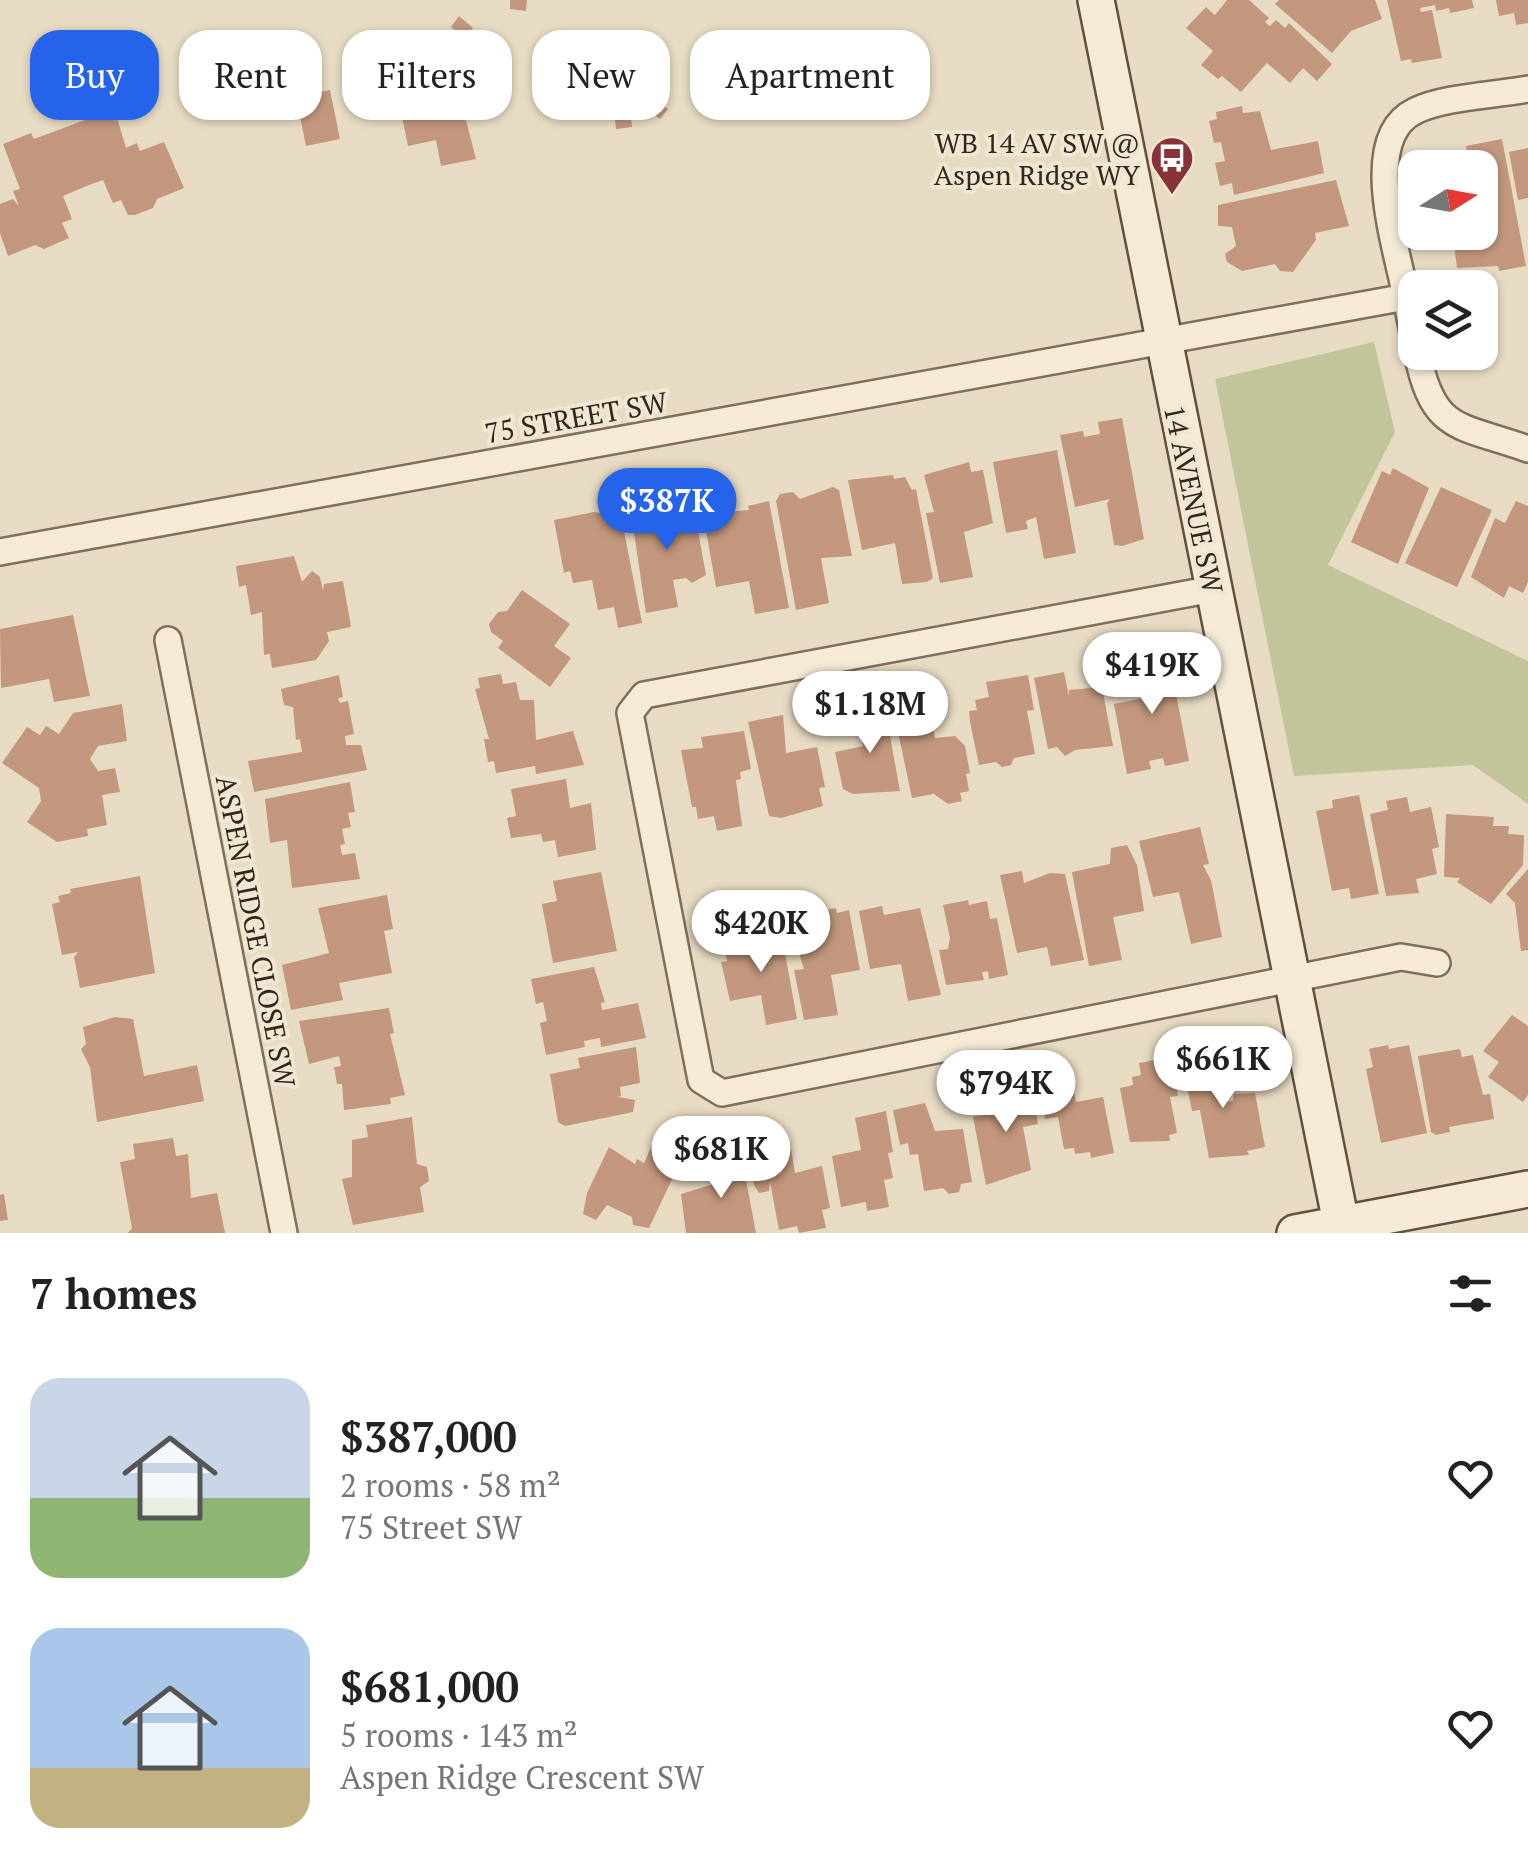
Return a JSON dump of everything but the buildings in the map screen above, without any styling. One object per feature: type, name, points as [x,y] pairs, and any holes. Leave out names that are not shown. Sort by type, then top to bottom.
[{"type":"street","name":"14 AVENUE SW","points":[[1096,0],[1342,1228]]},
{"type":"street","points":[[1401,270],[1384,175],[1388,138],[1404,118],[1426,107],[1528,88]]},
{"type":"street","name":"75 STREET SW","points":[[0,552],[1398,299]]},
{"type":"street","points":[[1421,370],[1425,393],[1440,415],[1528,450]]},
{"type":"street","points":[[1213,588],[644,696],[630,713],[700,1080],[722,1093],[1401,957],[1437,963]]},
{"type":"street","name":"ASPEN RIDGE CLOSE SW","points":[[168,640],[284,1233]]},
{"type":"street","points":[[1295,1233],[1342,1228],[1528,1189]]},
{"type":"green space","points":[[1374,342],[1395,432],[1328,565],[1528,661],[1528,804],[1473,765],[1294,776],[1215,379]]},
{"type":"place","name":"WB 14 AV SW @ Aspen Ridge WY","points":[[1172,196]]}]
